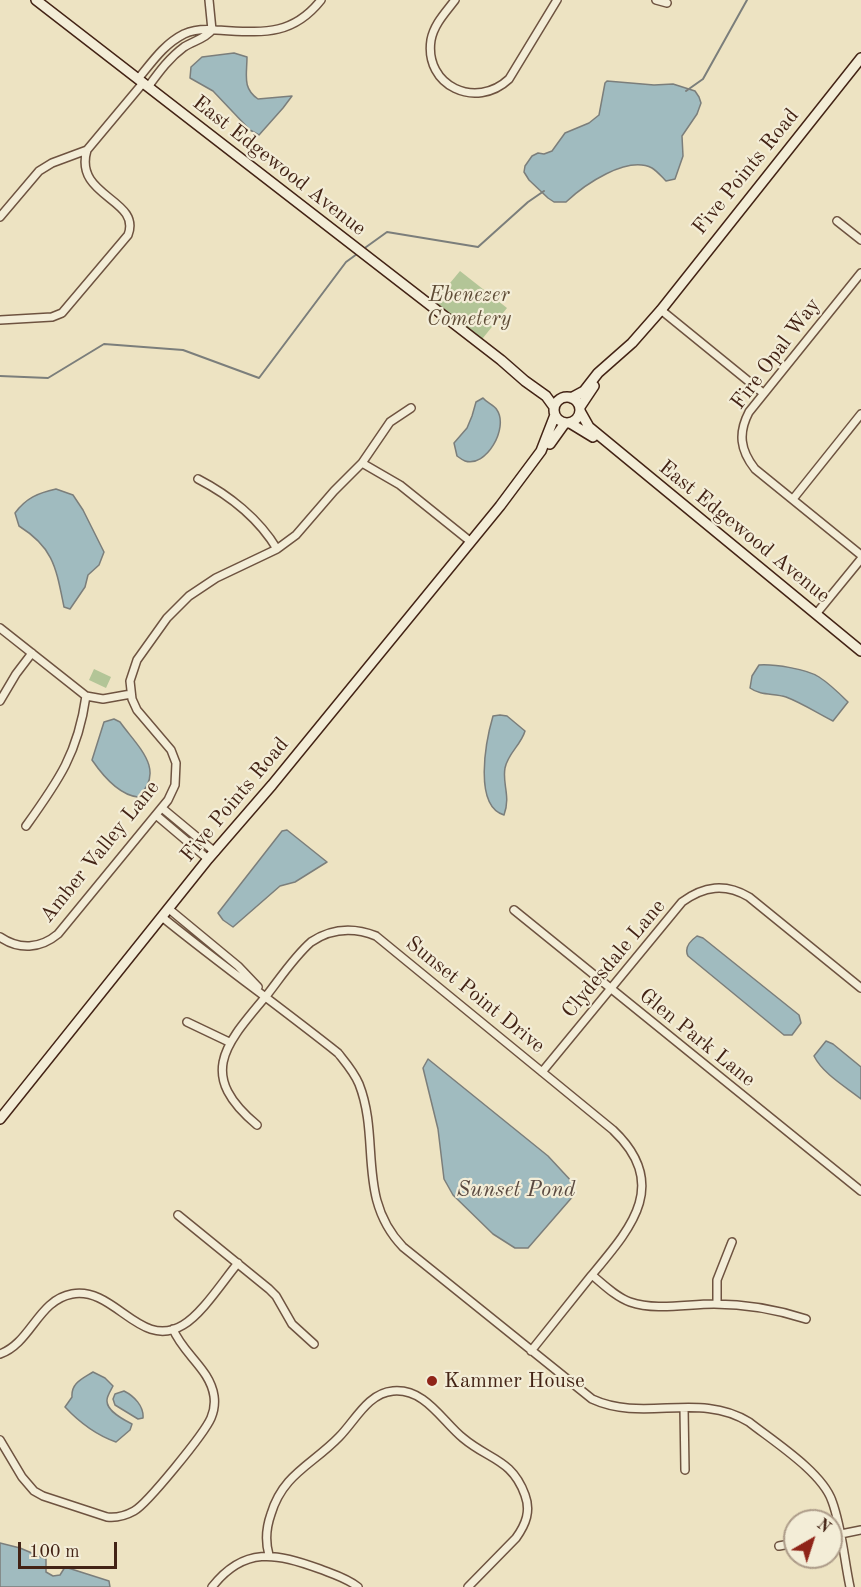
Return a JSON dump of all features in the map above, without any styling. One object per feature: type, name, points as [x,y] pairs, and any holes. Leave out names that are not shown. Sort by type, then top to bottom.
[{"type":"street","name":"East Edgewood Avenue","points":[[36,0],[501,360],[546,396],[555,411],[567,423],[632,464]]},
{"type":"street","points":[[209,0],[213,30]]},
{"type":"street","points":[[0,217],[41,170],[52,163],[87,150],[143,83],[168,44],[186,33],[200,29],[262,33],[278,30],[300,21],[321,0]]},
{"type":"street","points":[[455,0],[438,24],[431,41],[434,66],[448,84],[471,93],[483,93],[501,86],[515,71],[556,0]]},
{"type":"street","points":[[656,0],[667,3]]},
{"type":"street","points":[[143,83],[190,43],[204,38],[213,30]]},
{"type":"street","name":"Five Points Road","points":[[661,310],[861,58]]},
{"type":"street","points":[[0,320],[52,317],[62,313],[128,235],[130,224],[127,215],[87,175],[85,165],[87,150]]},
{"type":"street","points":[[837,221],[861,240]]},
{"type":"street","name":"Fire Opal Way","points":[[861,273],[763,393],[744,421],[741,444],[755,469],[861,555]]},
{"type":"street","points":[[661,310],[763,393]]},
{"type":"street","points":[[500,506],[541,451],[555,411],[567,398],[584,391],[598,373],[632,343],[661,310]]},
{"type":"street","points":[[500,506],[541,461],[554,437],[567,423],[577,419],[580,409],[599,380],[636,344],[661,310]]},
{"type":"street","name":"East Edgewood Avenue","points":[[501,360],[567,398],[580,409],[587,426],[861,651]]},
{"type":"street","points":[[0,628],[86,696],[103,699],[130,694],[130,681],[135,663],[177,606],[207,584],[277,549],[302,530],[334,491],[362,463],[390,422],[411,408]]},
{"type":"street","points":[[793,499],[861,414]]},
{"type":"street","points":[[362,463],[400,485],[471,542]]},
{"type":"street","points":[[198,479],[213,486],[258,522],[277,549]]},
{"type":"street","name":"Five Points Road","points":[[0,1119],[162,917],[500,506]]},
{"type":"street","points":[[816,614],[861,559]]},
{"type":"street","points":[[0,701],[32,653]]},
{"type":"street","name":"Amber Valley Lane","points":[[0,937],[16,945],[35,946],[47,942],[60,932],[170,796],[175,785],[175,760],[166,743],[137,710],[130,694]]},
{"type":"street","points":[[26,826],[58,782],[71,757],[80,730],[86,696]]},
{"type":"street","points":[[162,808],[212,856]]},
{"type":"street","points":[[156,815],[212,856]]},
{"type":"street","name":"Clydesdale Lane","points":[[543,1072],[682,902],[695,893],[712,888],[738,891],[749,897],[861,988]]},
{"type":"street","points":[[169,909],[238,966],[266,996]]},
{"type":"street","name":"Glen Park Lane","points":[[514,910],[861,1191]]},
{"type":"street","points":[[162,917],[338,1053],[358,1082],[365,1104],[377,1207],[389,1231],[402,1246],[581,1392],[603,1404],[624,1409],[708,1407],[728,1411],[749,1422],[812,1472],[827,1490],[835,1509]]},
{"type":"street","name":"Sunset Point Drive","points":[[229,1042],[311,942],[329,932],[339,930],[358,930],[376,936],[623,1139],[635,1158],[640,1181]]},
{"type":"street","points":[[187,1022],[229,1042],[223,1068],[227,1091],[240,1111],[257,1125]]},
{"type":"street","points":[[531,1351],[631,1225],[639,1207],[640,1181],[649,1180]]},
{"type":"street","points":[[178,1215],[276,1296],[292,1324],[314,1344]]},
{"type":"street","points":[[717,1304],[717,1280],[732,1242]]},
{"type":"street","points":[[0,1354],[15,1346],[54,1301],[74,1293],[86,1292],[109,1301],[146,1329],[158,1331],[183,1326],[194,1317],[238,1263]]},
{"type":"street","points":[[592,1275],[616,1295],[633,1303],[649,1306],[717,1304],[770,1308],[806,1319]]},
{"type":"street","points":[[0,1440],[22,1477],[34,1491],[100,1516],[116,1518],[134,1511],[149,1498],[207,1426],[214,1408],[214,1398],[208,1379],[178,1342],[173,1329]]},
{"type":"street","points":[[268,1555],[266,1544],[268,1523],[276,1499],[284,1485],[339,1438],[369,1401],[393,1390],[413,1394],[426,1401],[465,1440],[514,1472],[526,1498],[529,1512],[522,1529],[468,1587]]},
{"type":"street","points":[[684,1408],[685,1470]]},
{"type":"street","points":[[843,1533],[861,1530]]},
{"type":"street","points":[[779,1546],[783,1545]]},
{"type":"street","points":[[843,1550],[850,1587]]},
{"type":"street","points":[[212,1587],[222,1574],[240,1563],[268,1555],[312,1566],[343,1578],[358,1587]]},
{"type":"green space","name":"Ebenezer Cometery","points":[[460,271],[507,308],[479,343],[431,306]]},
{"type":"green space","points":[[94,669],[111,677],[106,688],[89,680]]},
{"type":"water","points":[[234,53],[247,57],[247,86],[258,99],[292,96],[259,135],[250,130],[213,91],[190,78],[191,67],[202,57]]},
{"type":"water","points":[[607,81],[654,85],[673,84],[695,91],[701,103],[697,114],[682,136],[683,156],[675,179],[666,181],[652,168],[631,165],[595,180],[566,202],[554,202],[529,180],[524,172],[525,166],[532,156],[552,151],[565,133],[589,123],[599,115]]},
{"type":"water","points":[[483,398],[497,410],[500,418],[498,436],[488,453],[481,459],[473,462],[465,461],[457,456],[454,443],[467,428],[476,402]]},
{"type":"water","points":[[56,489],[73,495],[104,552],[99,565],[88,575],[85,587],[70,609],[64,607],[59,581],[47,551],[40,542],[19,526],[15,513],[33,497]]},
{"type":"water","points":[[759,665],[773,665],[814,674],[848,702],[833,721],[786,697],[754,691],[750,688],[752,676]]},
{"type":"water","points":[[493,716],[507,716],[525,731],[505,768],[507,802],[504,815],[494,809],[488,799],[484,771],[487,740]]},
{"type":"water","points":[[114,719],[120,722],[141,749],[150,768],[150,777],[146,787],[138,797],[118,789],[92,760],[104,722]]},
{"type":"water","points":[[287,830],[327,862],[295,882],[280,886],[233,927],[218,913],[282,831]]},
{"type":"water","points":[[697,936],[703,938],[799,1015],[801,1023],[792,1035],[784,1035],[688,956],[688,945]]},
{"type":"water","points":[[826,1041],[861,1067],[861,1099],[818,1063],[814,1056]]},
{"type":"water","name":"Sunset Pond","points":[[428,1059],[548,1156],[574,1184],[574,1195],[528,1248],[515,1248],[493,1234],[453,1195],[444,1179],[438,1129],[423,1068]]},
{"type":"water","points":[[93,1372],[105,1378],[113,1386],[107,1398],[109,1408],[132,1424],[130,1430],[116,1442],[89,1428],[65,1407],[72,1397],[75,1385]]},
{"type":"water","points":[[124,1391],[138,1402],[143,1418],[138,1419],[115,1405],[113,1399],[115,1394]]},
{"type":"water","points":[[0,1543],[20,1548],[46,1559],[46,1572],[53,1576],[60,1575],[65,1567],[109,1581],[110,1587],[0,1587]]},
{"type":"waterway","points":[[686,91],[703,79],[747,0]]},
{"type":"waterway","points":[[362,250],[387,232],[478,247],[528,202],[544,191]]},
{"type":"waterway","points":[[0,376],[48,378],[104,344],[183,350],[259,378],[346,262],[357,254]]},
{"type":"place","name":"Kammer House","points":[[432,1381]]}]
